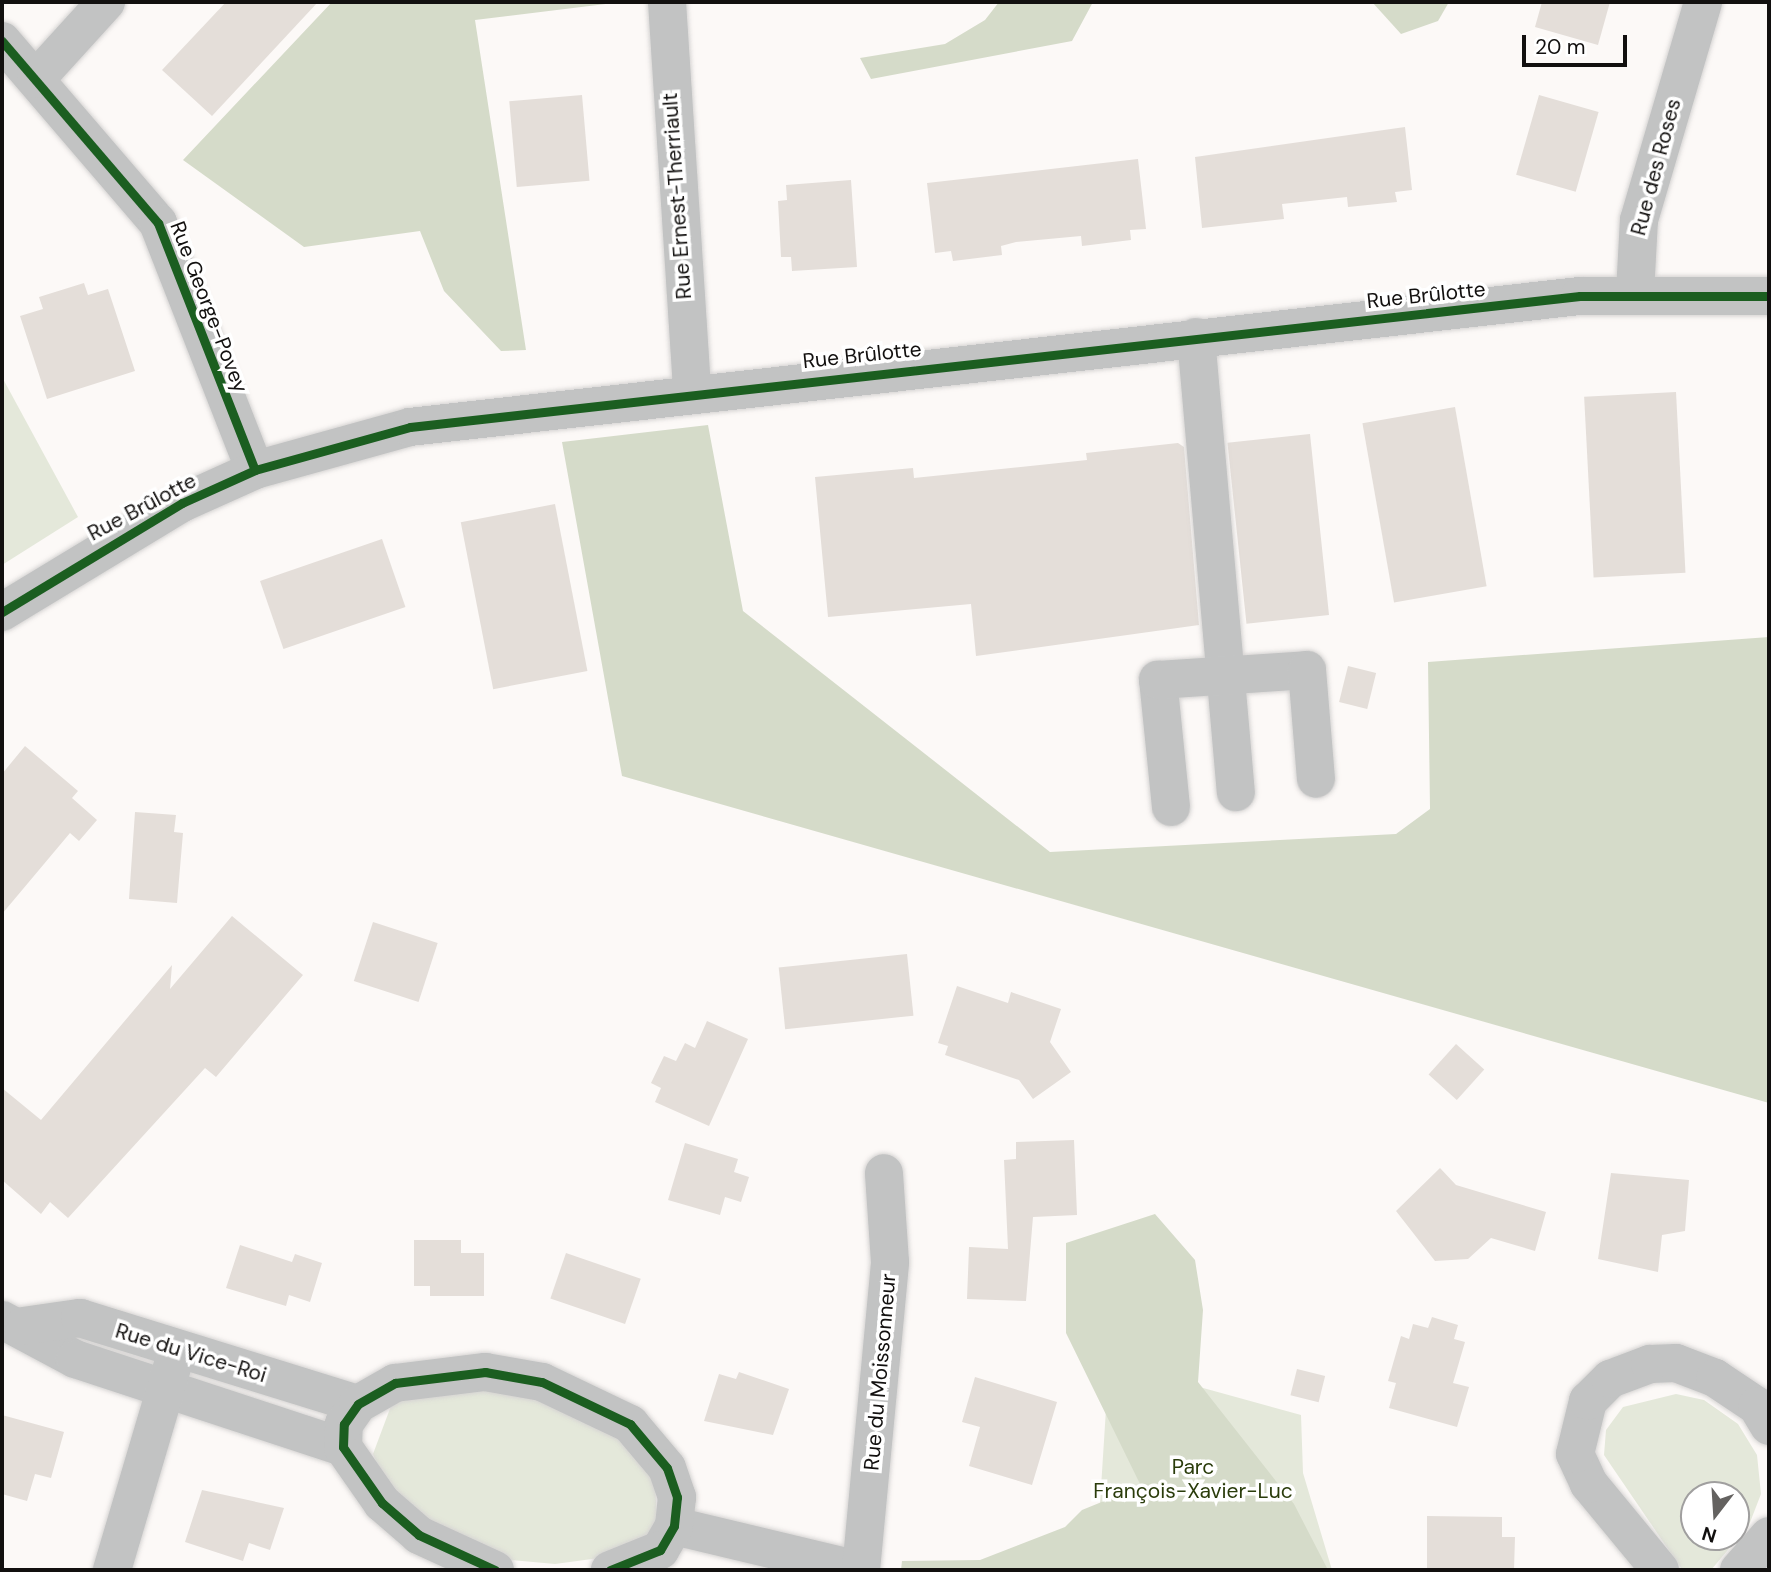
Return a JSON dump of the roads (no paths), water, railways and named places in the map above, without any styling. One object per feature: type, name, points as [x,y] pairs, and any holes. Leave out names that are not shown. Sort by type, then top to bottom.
[{"type":"street","points":[[36,79],[106,2]]},
{"type":"street","name":"Rue Ernest-Therriault","points":[[667,2],[692,391]]},
{"type":"street","name":"Rue des Roses","points":[[1634,293],[1639,220],[1703,2]]},
{"type":"street","name":"Rue George-Povey","points":[[2,41],[158,223],[255,470]]},
{"type":"street","name":"Rue Brûlotte","points":[[2,612],[100,548],[255,470],[410,427],[692,391],[1634,293],[1769,296]]},
{"type":"street","points":[[1196,337],[1236,792]]},
{"type":"street","points":[[1171,807],[1158,680],[1307,670],[1316,779]]},
{"type":"street","name":"Rue du Moissonneur","points":[[860,1570],[890,1262],[884,1173]]},
{"type":"street","name":"Rue du Vice-Roi","points":[[12,1323],[80,1318],[358,1404]]},
{"type":"street","name":"Rue du Vice-Roi","points":[[12,1323],[75,1359],[343,1447]]},
{"type":"street","points":[[112,1570],[178,1349]]},
{"type":"street","points":[[1660,1570],[1589,1484],[1574,1454],[1588,1401],[1610,1380],[1650,1364],[1676,1363],[1715,1378],[1758,1406],[1769,1426]]},
{"type":"street","points":[[495,1570],[419,1535],[382,1503],[343,1447],[345,1424],[358,1404],[395,1383],[445,1373],[542,1382],[630,1424],[667,1468],[677,1497],[674,1526],[660,1550],[610,1570]]},
{"type":"street","points":[[674,1526],[860,1570]]},
{"type":"street","points":[[1739,1570],[1769,1536]]},
{"type":"park label","name":"Parc François-Xavier-Luc","points":[[1193,1479]]}]
